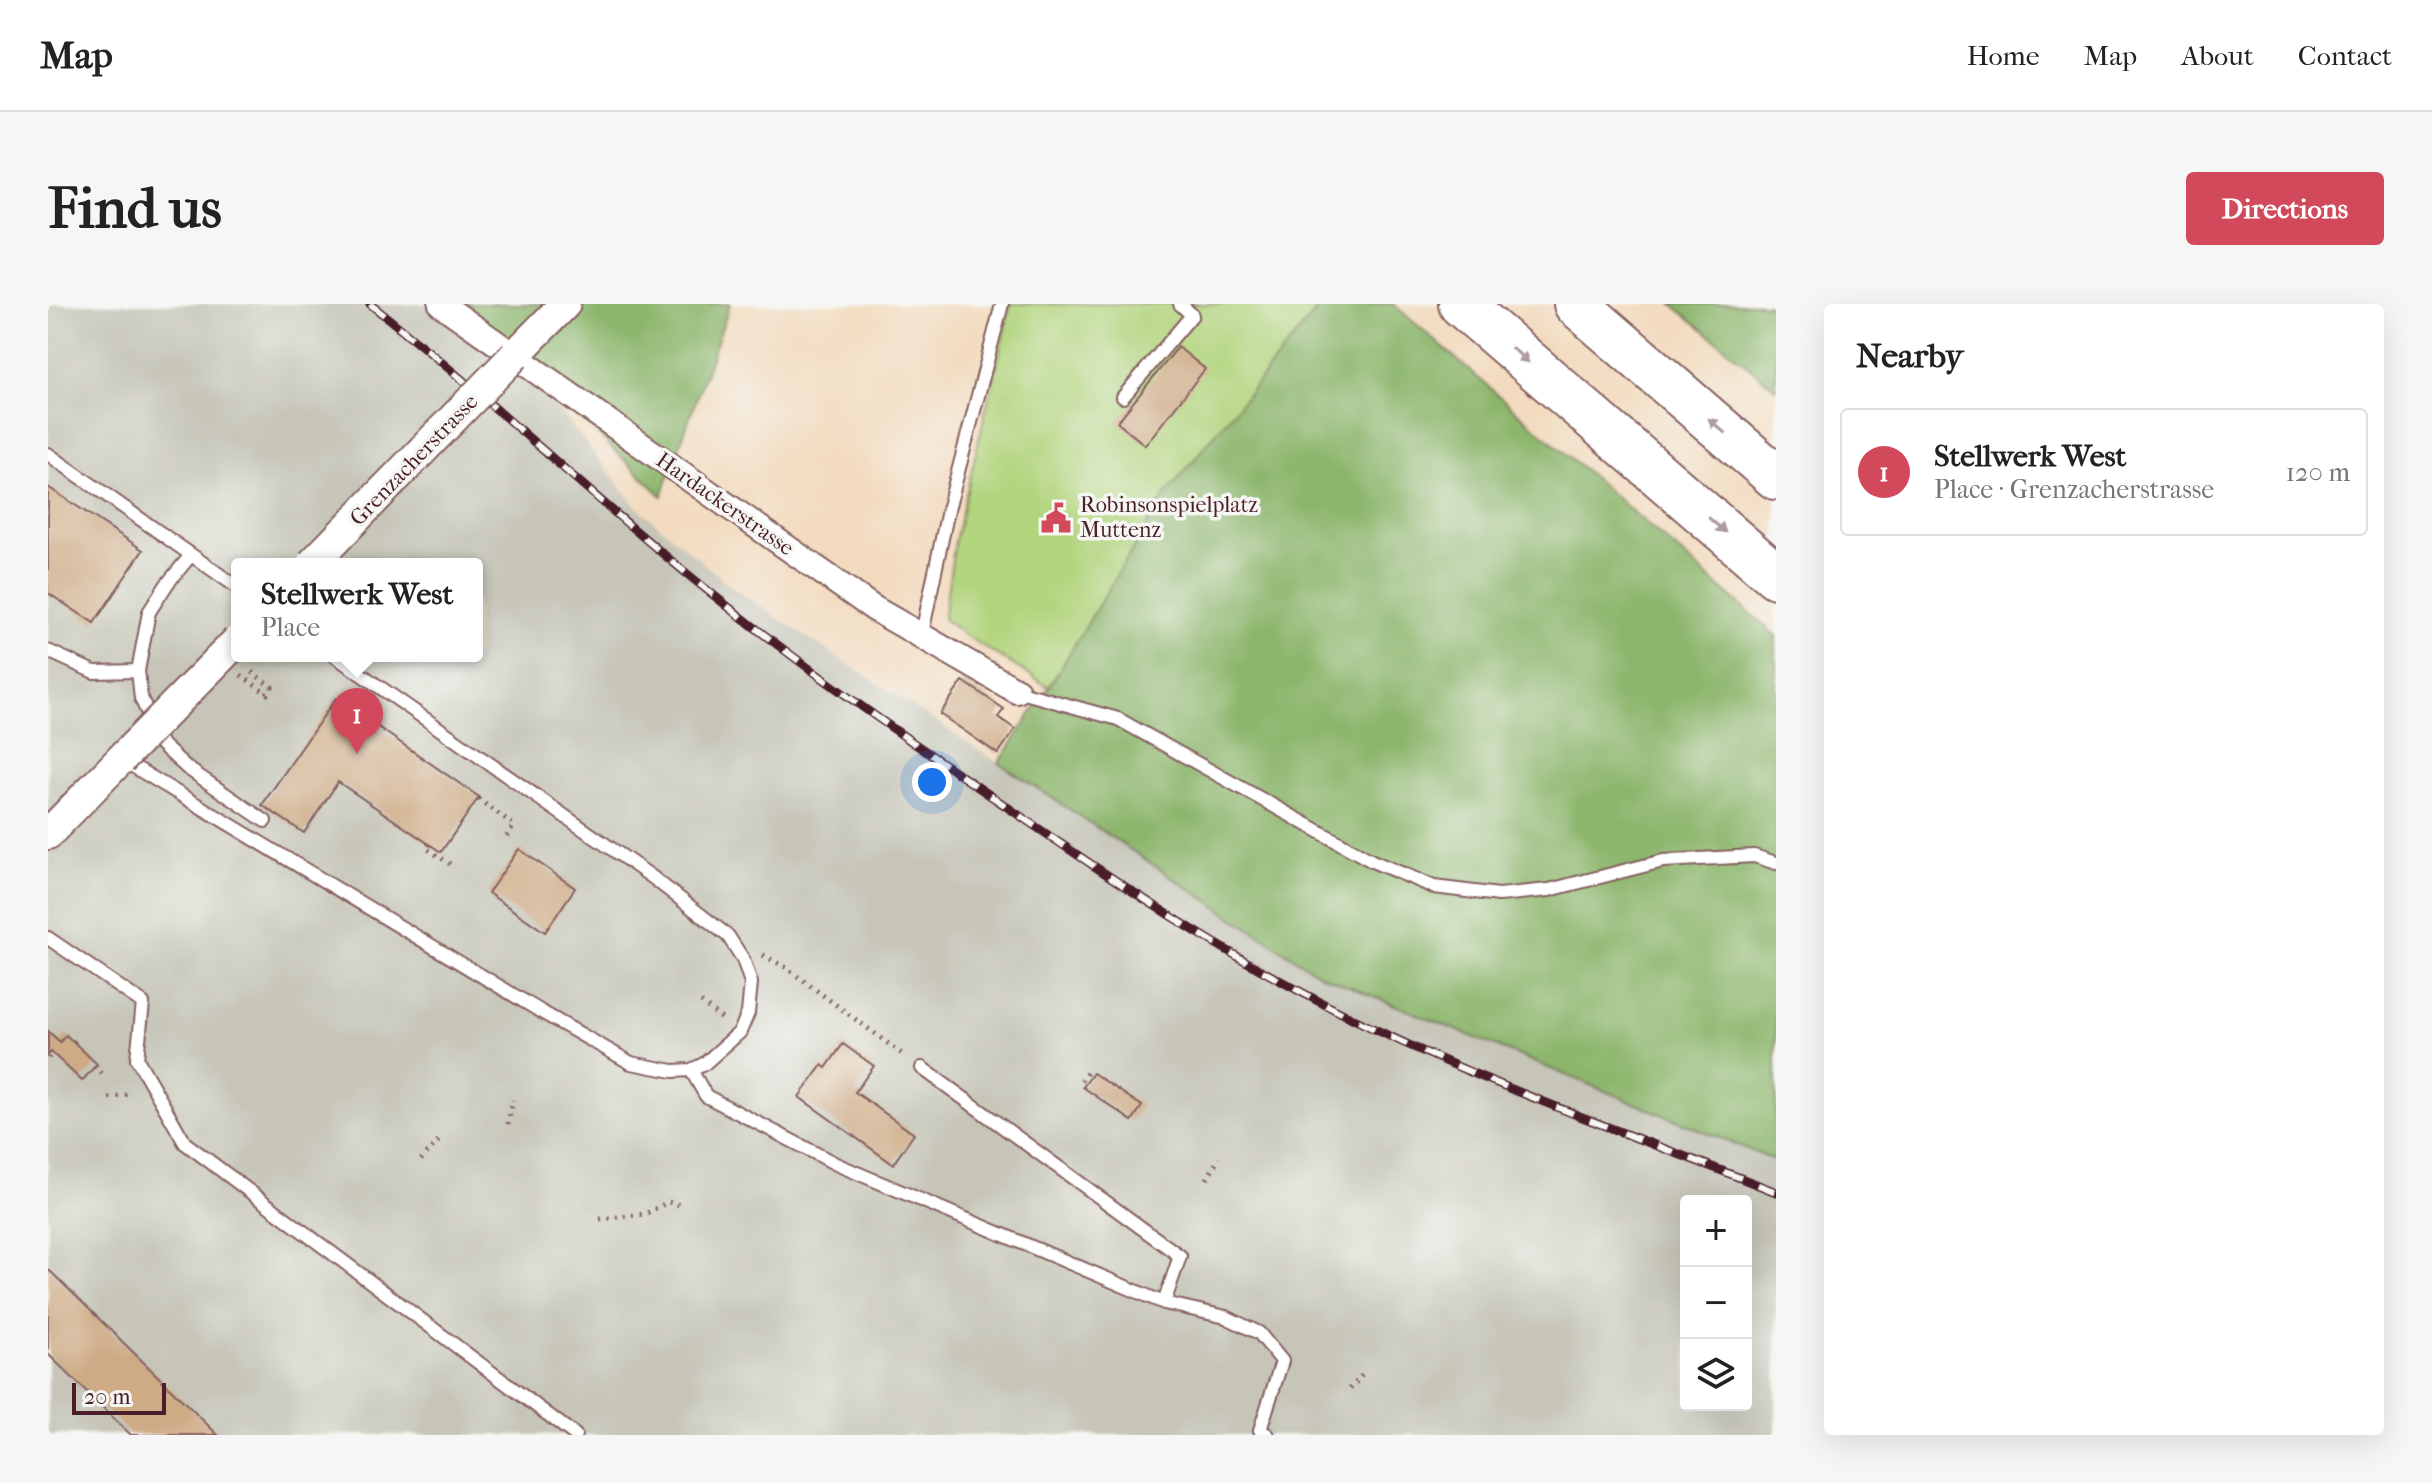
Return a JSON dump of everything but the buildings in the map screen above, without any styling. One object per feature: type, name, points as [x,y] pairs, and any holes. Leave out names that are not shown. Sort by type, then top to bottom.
[{"type":"highway","points":[[1461,304],[1776,576]]},
{"type":"highway","points":[[1576,304],[1776,477]]},
{"type":"street","name":"Hardackerstrasse","points":[[441,304],[873,608],[1017,691]]},
{"type":"street","name":"Grenzacherstrasse","points":[[318,558],[565,304]]},
{"type":"street","points":[[48,834],[121,759],[231,655]]},
{"type":"lane","points":[[921,638],[948,510],[1002,304]]},
{"type":"lane","points":[[1123,397],[1192,315],[1180,304]]},
{"type":"lane","points":[[48,454],[231,583]]},
{"type":"lane","points":[[191,555],[149,612],[138,671],[141,698],[162,745],[187,768],[265,821]]},
{"type":"lane","points":[[48,651],[94,672],[138,671]]},
{"type":"lane","points":[[121,759],[631,1063],[673,1071],[691,1070],[704,1064],[740,1032],[748,1013],[751,983],[743,959],[728,936],[652,877],[344,662]]},
{"type":"lane","points":[[1017,691],[1118,719],[1372,861],[1434,887],[1499,895],[1549,890],[1663,861],[1754,856],[1776,863]]},
{"type":"lane","points":[[48,938],[143,1003],[137,1059],[185,1143],[575,1435]]},
{"type":"lane","points":[[922,1068],[1180,1256],[1164,1303]]},
{"type":"lane","points":[[691,1070],[706,1096],[836,1164],[1164,1303],[1226,1317],[1259,1333],[1282,1361],[1260,1430],[1268,1435]]},
{"type":"path","points":[[239,662],[267,694],[272,687],[242,662]]},
{"type":"path","points":[[478,799],[514,825],[507,836]]},
{"type":"path","points":[[429,844],[426,848],[450,864]]},
{"type":"path","points":[[728,936],[785,967],[922,1068]]},
{"type":"path","points":[[74,1042],[79,1036]]},
{"type":"path","points":[[95,1066],[102,1073]]},
{"type":"path","points":[[1081,1081],[1089,1070]]},
{"type":"path","points":[[109,1098],[134,1093]]},
{"type":"path","points":[[508,1124],[513,1100]]},
{"type":"path","points":[[421,1160],[441,1138]]},
{"type":"path","points":[[1207,1179],[1219,1158]]},
{"type":"path","points":[[600,1219],[645,1214],[668,1202],[684,1206]]},
{"type":"path","points":[[1350,1389],[1364,1373]]},
{"type":"shaded area","points":[[48,304],[441,304],[515,355],[637,507],[734,589],[1319,974],[1776,1161],[1776,1435],[48,1435]]},
{"type":"green space","points":[[441,304],[730,304],[662,496],[515,355]]},
{"type":"green space","name":"Robinsonspielplatz Muttenz","points":[[1011,304],[1322,304],[1166,494],[1049,687],[943,619],[955,541]]},
{"type":"green space","points":[[1322,304],[1393,304],[1776,636],[1776,1161],[1319,974],[999,763],[1166,494]]},
{"type":"green space","points":[[1672,304],[1776,304],[1776,389]]},
{"type":"railway","points":[[370,304],[650,543],[765,636],[919,746],[1172,917],[1340,1012],[1462,1069],[1776,1192]]},
{"type":"place","name":"Robinsonspielplatz Muttenz","points":[[1056,518]]},
{"type":"place","name":"Stellwerk West","points":[[357,754]]}]
